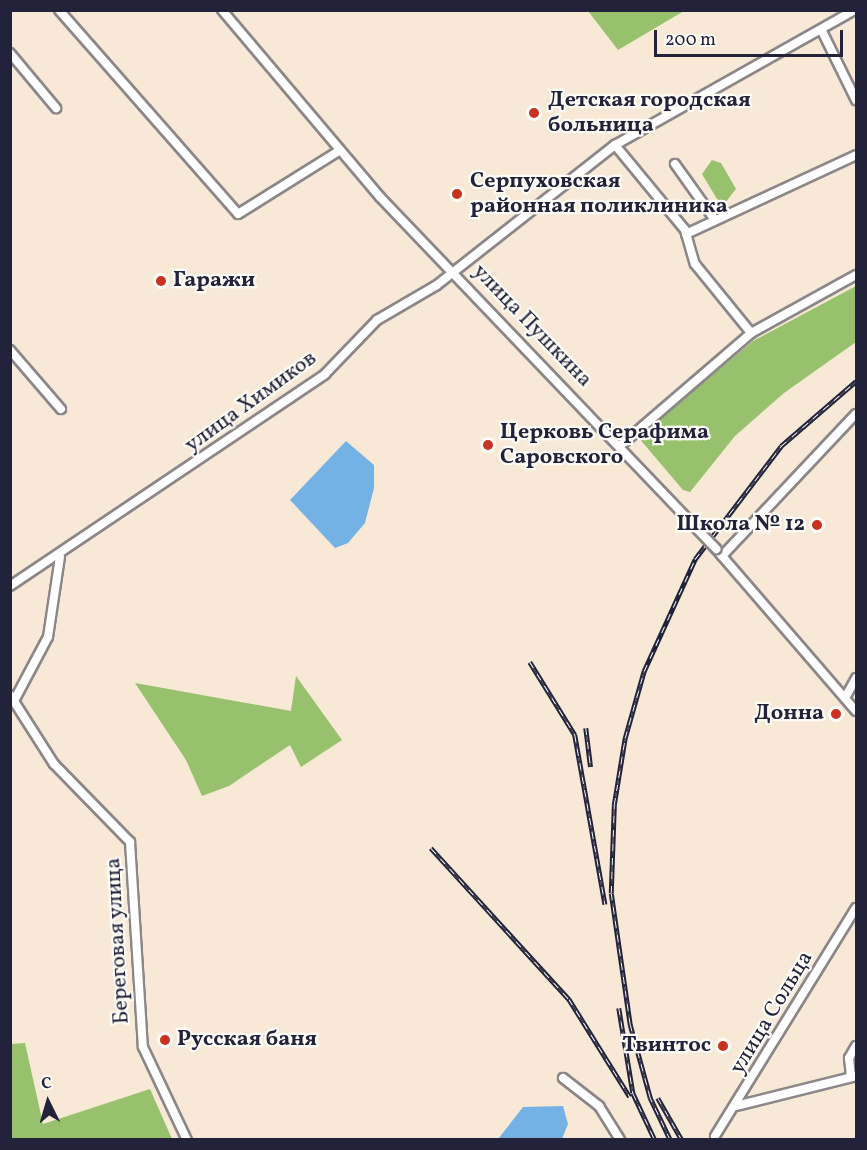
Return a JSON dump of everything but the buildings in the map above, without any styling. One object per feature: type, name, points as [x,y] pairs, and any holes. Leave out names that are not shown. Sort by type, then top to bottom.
[{"type":"street","points":[[59,10],[238,214],[339,151]]},
{"type":"street","name":"улица Пушкина","points":[[222,10],[339,151],[621,445],[719,552]]},
{"type":"street","name":"улица Химиков","points":[[10,586],[60,557],[325,374],[377,320],[454,271],[615,145],[822,31],[855,10]]},
{"type":"street","points":[[822,31],[856,100]]},
{"type":"street","points":[[10,53],[56,108]]},
{"type":"street","points":[[615,145],[686,234],[695,264],[751,333]]},
{"type":"street","points":[[686,234],[856,155]]},
{"type":"street","points":[[675,164],[715,220]]},
{"type":"street","points":[[621,445],[751,333],[856,275]]},
{"type":"street","points":[[10,350],[61,409]]},
{"type":"street","points":[[856,414],[719,552],[856,711]]},
{"type":"street","points":[[13,697],[48,637],[60,557]]},
{"type":"street","points":[[845,698],[856,678]]},
{"type":"street","name":"Береговая улица","points":[[13,697],[54,764],[129,842],[143,1047],[187,1140]]},
{"type":"street","name":"улица Сольца","points":[[715,1136],[736,1106],[856,908]]},
{"type":"street","points":[[736,1106],[854,1077],[849,1058],[856,1046]]},
{"type":"street","points":[[562,1078],[599,1106],[620,1140]]},
{"type":"green space","points":[[588,11],[684,11],[618,50]]},
{"type":"green space","points":[[712,160],[721,163],[736,189],[725,203],[717,199],[702,174]]},
{"type":"green space","points":[[856,286],[856,342],[784,393],[735,436],[690,492],[683,490],[638,437],[753,341]]},
{"type":"green space","points":[[296,676],[342,740],[301,767],[290,745],[229,786],[202,796],[186,760],[135,683],[291,711]]},
{"type":"green space","points":[[25,1043],[43,1124],[150,1089],[172,1139],[11,1139],[11,1044]]},
{"type":"water","points":[[346,441],[374,465],[374,488],[365,523],[348,543],[335,548],[290,500]]},
{"type":"water","points":[[563,1106],[568,1124],[562,1139],[498,1139],[523,1107]]},
{"type":"railway","points":[[670,1140],[650,1098],[630,1025],[611,893],[614,805],[625,738],[644,671],[695,559],[781,446],[856,381]]},
{"type":"railway","points":[[530,662],[575,735],[605,904]]},
{"type":"railway","points":[[586,728],[591,767]]},
{"type":"railway","points":[[431,848],[569,999],[630,1097]]},
{"type":"railway","points":[[619,1008],[633,1093],[655,1140]]},
{"type":"railway","points":[[658,1098],[682,1140]]},
{"type":"place","name":"Детская городская больница","points":[[534,113]]},
{"type":"place","name":"Серпуховская районная поликлиника","points":[[457,194]]},
{"type":"place","name":"Гаражи","points":[[161,281]]},
{"type":"place","name":"Церковь Серафима Саровского","points":[[488,445]]},
{"type":"place","name":"Школа № 12","points":[[817,525]]},
{"type":"place","name":"Донна","points":[[836,714]]},
{"type":"place","name":"Русская баня","points":[[165,1040]]},
{"type":"place","name":"Твинтос","points":[[723,1046]]}]
